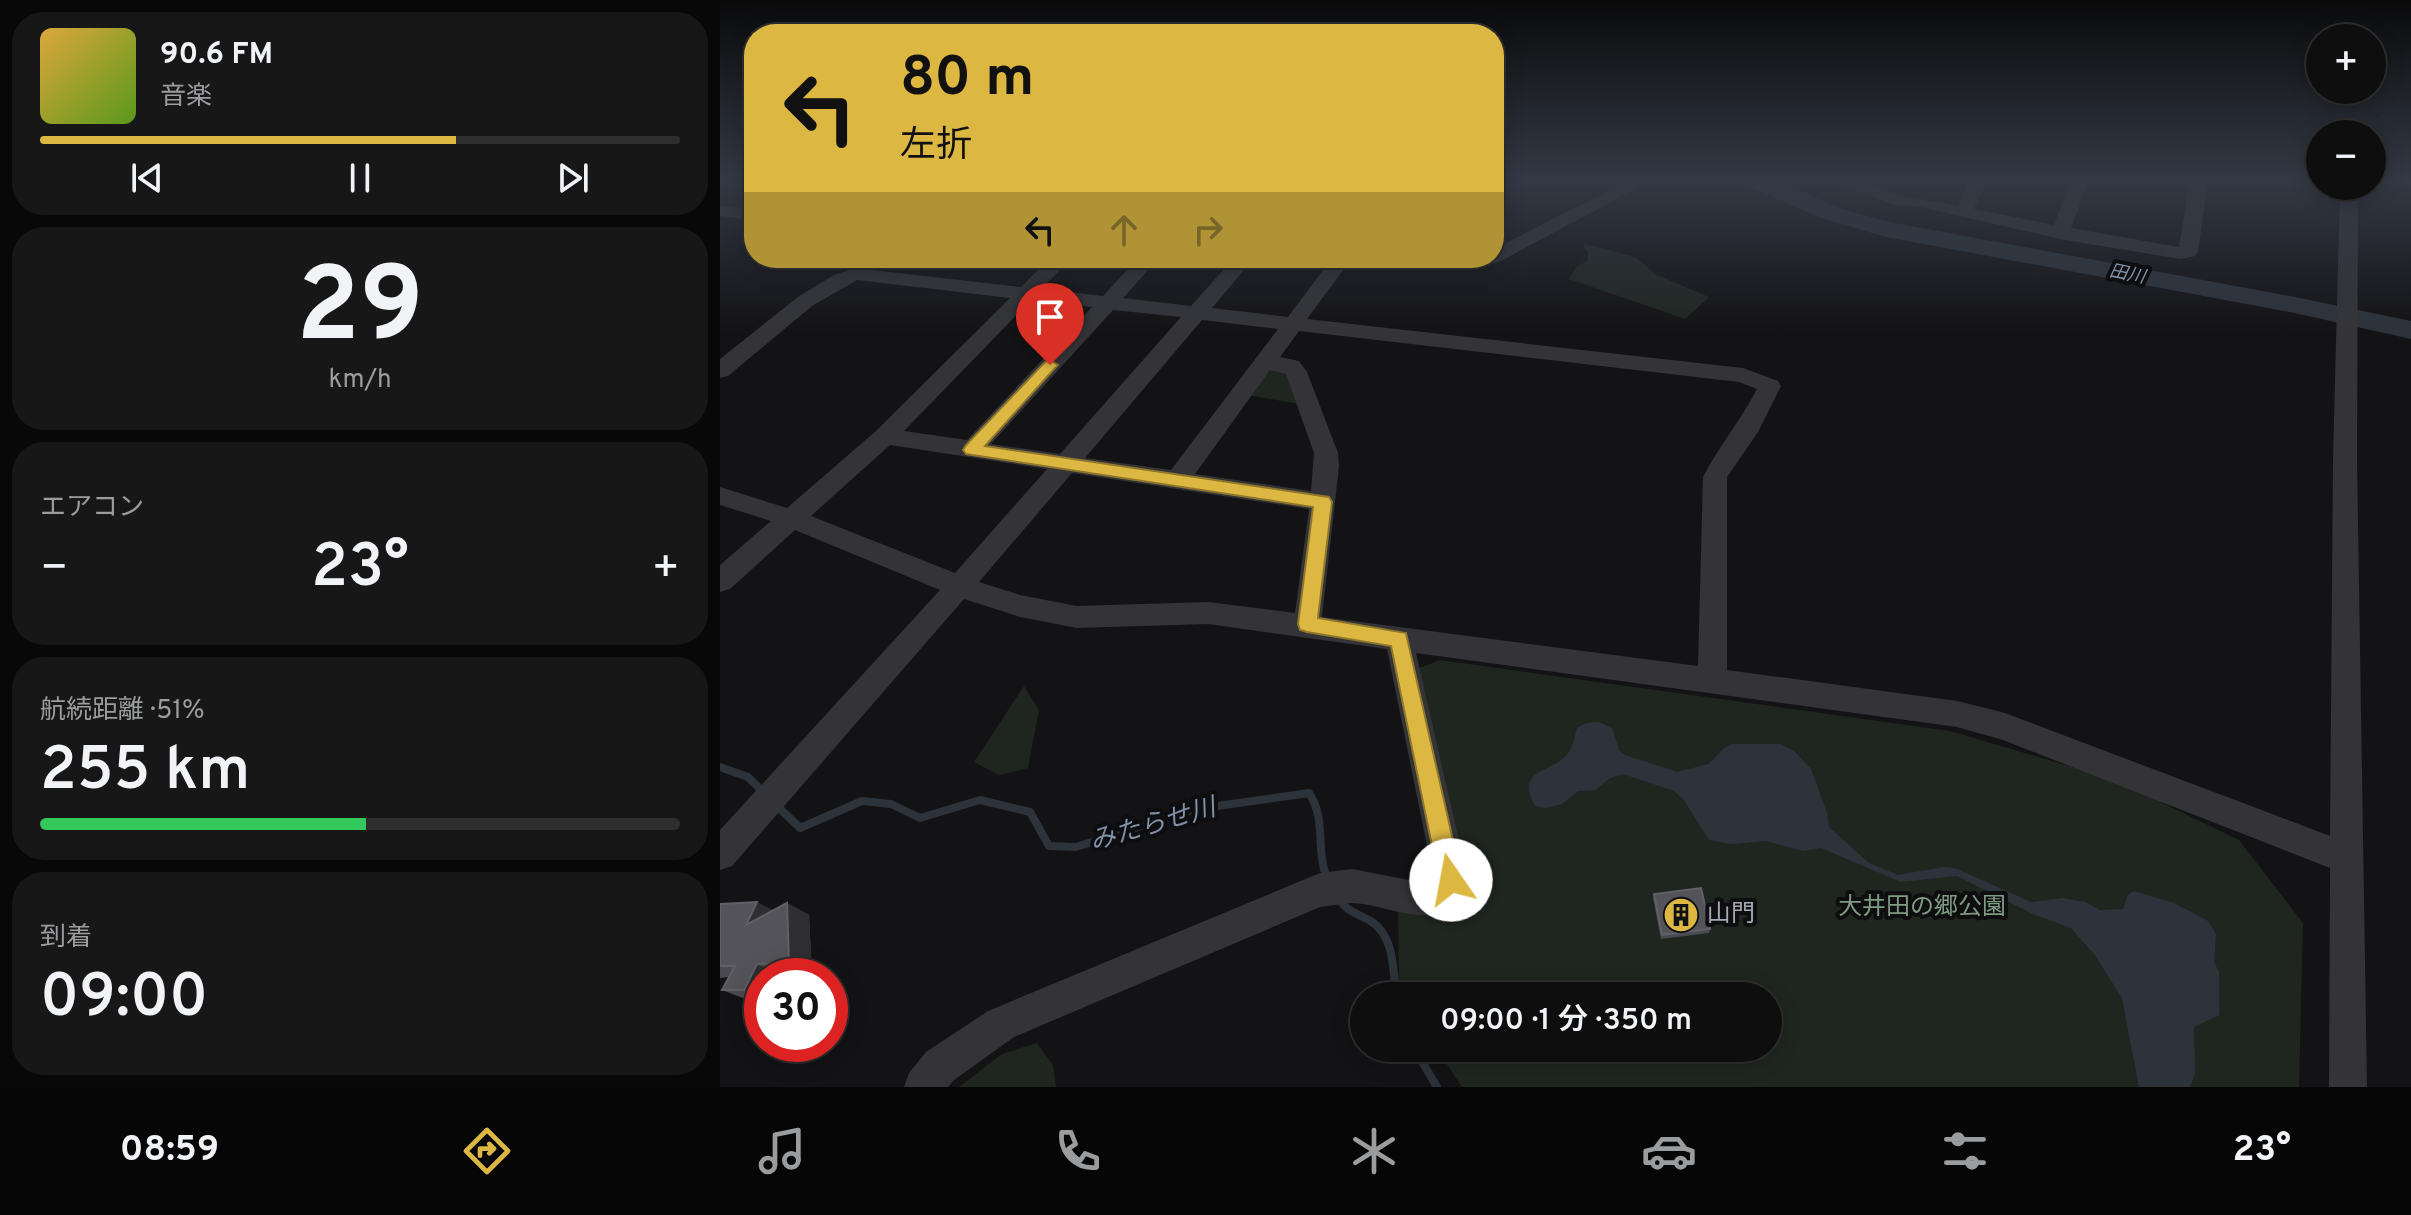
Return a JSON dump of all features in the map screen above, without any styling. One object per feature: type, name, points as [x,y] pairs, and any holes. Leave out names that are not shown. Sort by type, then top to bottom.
[{"type":"street","points":[[1504,252],[1546,231]]},
{"type":"street","points":[[2050,231],[2188,252],[2191,231]]},
{"type":"street","points":[[2348,231],[2348,1087]]},
{"type":"street","points":[[720,371],[854,268]]},
{"type":"street","points":[[869,268],[1027,292],[1743,375],[1770,386],[1746,432],[1715,477],[1712,681]]},
{"type":"street","points":[[720,581],[885,436],[1051,268]]},
{"type":"street","points":[[972,450],[1140,268]]},
{"type":"street","points":[[720,854],[958,588],[1235,268]]},
{"type":"street","points":[[1177,480],[1335,268]]},
{"type":"street","points":[[1265,362],[1291,366],[1296,372],[1326,453],[1323,502],[1307,624]]},
{"type":"street","points":[[885,436],[1323,502]]},
{"type":"street","points":[[720,496],[856,543],[958,588],[1077,617],[1208,613],[1957,714],[2005,727],[2348,859]]},
{"type":"street","points":[[923,1087],[940,1066],[1001,1024],[1320,890],[1351,886],[1425,901],[1442,894],[1451,880],[1399,639]]},
{"type":"green space","points":[[1585,244],[1635,257],[1657,275],[1709,297],[1685,319],[1569,279],[1577,267],[1588,260],[1588,251],[1583,247]]},
{"type":"green space","points":[[1287,370],[1300,404],[1246,395],[1265,371]]},
{"type":"green space","name":"大井田の郷公園","points":[[1440,660],[1950,731],[2113,779],[2239,840],[2303,923],[2299,1087],[1462,1087],[1445,1062],[1782,1062],[1782,982],[1399,982],[1398,907],[1443,910],[1463,883],[1417,669]]},
{"type":"green space","points":[[1024,686],[1039,710],[1028,768],[999,775],[974,762]]},
{"type":"green space","points":[[1037,1043],[1053,1065],[1056,1087],[959,1087],[1002,1054]]},
{"type":"shaded area","points":[[1599,722],[1612,728],[1619,750],[1625,755],[1677,772],[1709,764],[1724,748],[1733,744],[1780,744],[1794,751],[1811,769],[1829,827],[1869,863],[1898,875],[1944,867],[1957,869],[2031,902],[2063,898],[2085,902],[2100,910],[2123,909],[2128,895],[2134,891],[2174,903],[2208,921],[2216,934],[2214,962],[2219,972],[2219,1015],[2194,1027],[2195,1074],[2190,1087],[2139,1087],[2122,998],[2094,954],[2071,928],[2035,915],[1957,876],[1901,882],[1821,848],[1803,851],[1766,841],[1731,844],[1709,840],[1684,800],[1674,791],[1623,774],[1610,778],[1595,790],[1578,791],[1562,804],[1546,808],[1535,806],[1529,784],[1533,777],[1563,759],[1573,744],[1577,728],[1586,723]]},
{"type":"building","name":"山門","points":[[1701,888],[1710,929],[1662,935],[1654,894]]},
{"type":"building","points":[[757,902],[746,925],[787,903],[789,958],[744,958],[744,990],[722,990],[735,966],[720,966],[720,904]]},
{"type":"waterway","name":"田川","points":[[1895,231],[2290,304],[2411,330]]},
{"type":"waterway","name":"みたらせ川","points":[[720,767],[748,777],[764,793]]},
{"type":"waterway","name":"みたらせ川","points":[[775,804],[800,828],[862,801],[891,804],[920,818],[980,800],[1030,812],[1049,846],[1076,847],[1196,809],[1309,793],[1318,814],[1327,878]]},
{"type":"waterway","name":"みたらせ川","points":[[1338,898],[1348,909],[1378,927],[1384,935],[1391,954],[1395,982]]},
{"type":"waterway","name":"みたらせ川","points":[[1422,1062],[1437,1087]]},
{"type":"place","name":"山門","points":[[1681,915]]},
{"type":"route","points":[[1050,365],[972,450],[1323,502],[1307,624],[1399,639],[1451,880]]}]
